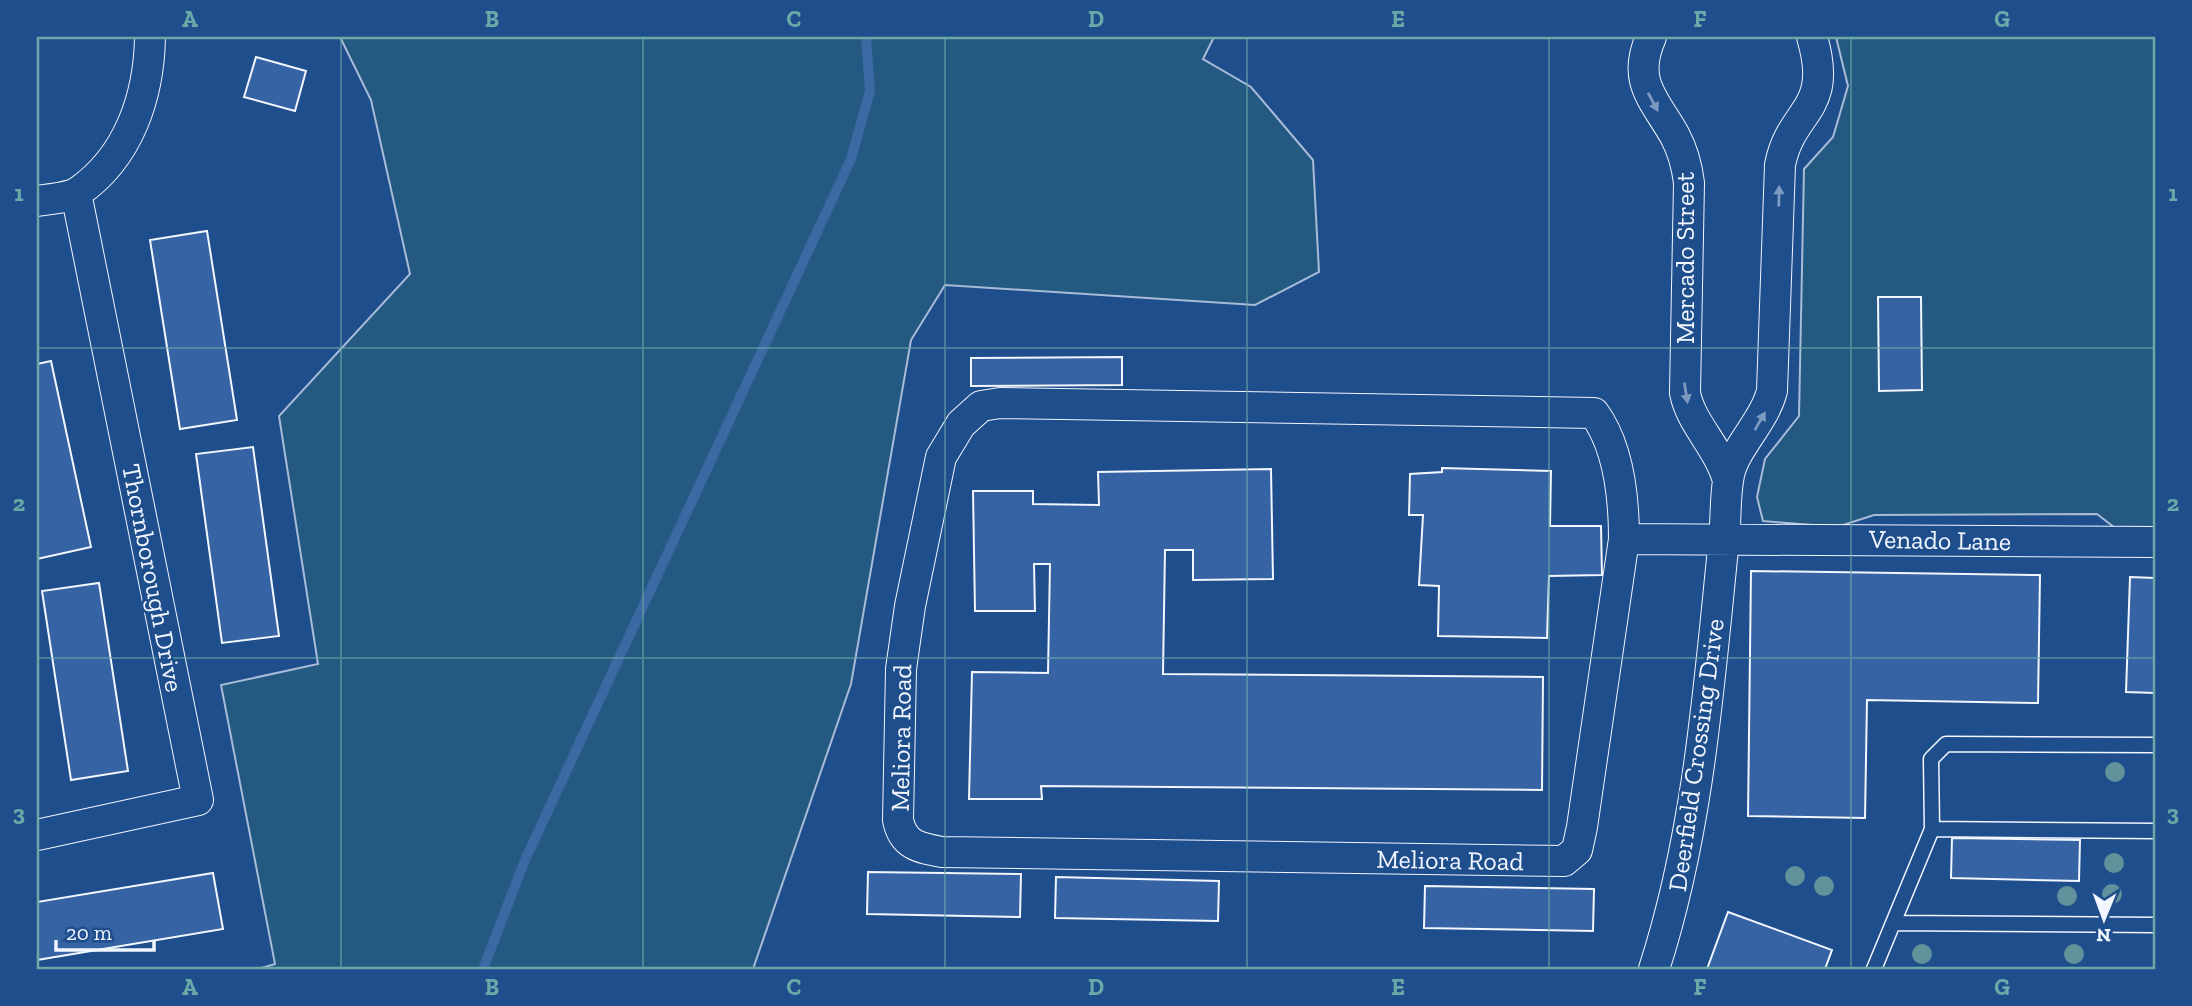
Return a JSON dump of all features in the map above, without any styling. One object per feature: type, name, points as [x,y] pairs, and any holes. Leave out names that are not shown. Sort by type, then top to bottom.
[{"type":"street","points":[[37,201],[76,193],[118,154],[145,90],[150,37]]},
{"type":"street","name":"Mercado Street","points":[[1651,37],[1644,57],[1644,83],[1651,100],[1684,155],[1689,183],[1685,393],[1692,414],[1721,459],[1728,480]]},
{"type":"street","name":"Mercado Street","points":[[1724,538],[1728,480],[1739,452],[1767,409],[1772,391],[1780,165],[1783,152],[1816,93],[1819,67],[1812,37]]},
{"type":"street","name":"Thornborough Drive","points":[[37,835],[198,800],[76,193]]},
{"type":"street","name":"Meliora Road","points":[[1000,403],[1118,404],[1594,413],[1606,429],[1623,504],[1624,539],[1582,827],[1577,850],[1564,862],[942,852],[915,847],[901,835],[898,820],[901,668],[910,607],[941,457],[961,424],[981,406],[1000,403]]},
{"type":"street","points":[[1624,539],[1724,538]]},
{"type":"street","name":"Venado Lane","points":[[1724,538],[2155,542]]},
{"type":"street","name":"Deerfield Crossing Drive","points":[[1654,969],[1670,922],[1690,832],[1724,538]]},
{"type":"lane","points":[[1874,969],[1932,829],[1931,759],[1946,744],[2155,745]]},
{"type":"lane","points":[[1932,829],[2155,831]]},
{"type":"lane","points":[[1893,923],[2155,925]]},
{"type":"shaded area","points":[[340,37],[1214,37],[1203,59],[1251,87],[1313,160],[1319,272],[1255,305],[945,285],[911,340],[851,684],[753,969],[258,969],[275,964],[221,685],[318,664],[279,416],[410,274],[371,100]]},
{"type":"shaded area","points":[[1836,37],[2155,37],[2155,528],[2115,528],[2097,514],[1874,515],[1837,527],[1763,521],[1757,497],[1765,459],[1799,416],[1804,169],[1833,137],[1848,86]]},
{"type":"building","points":[[256,57],[306,71],[295,111],[244,97]]},
{"type":"building","points":[[207,231],[237,420],[180,429],[150,240]]},
{"type":"building","points":[[1878,297],[1921,297],[1922,390],[1879,391]]},
{"type":"building","points":[[1122,357],[1122,385],[971,386],[971,358]]},
{"type":"building","points":[[51,361],[91,547],[37,559],[37,364]]},
{"type":"building","points":[[253,447],[279,636],[222,643],[196,454]]},
{"type":"building","points":[[1442,468],[1551,471],[1550,526],[1601,526],[1602,575],[1549,576],[1547,638],[1438,636],[1439,586],[1419,585],[1423,515],[1409,515],[1410,474],[1442,472]]},
{"type":"building","points":[[1271,469],[1273,579],[1193,580],[1193,550],[1165,550],[1163,674],[1543,677],[1542,790],[1041,786],[1042,799],[969,799],[972,672],[1048,673],[1050,564],[1034,564],[1035,611],[975,611],[973,491],[1033,491],[1033,504],[1099,505],[1098,472]]},
{"type":"building","points":[[1751,571],[2040,575],[2038,703],[1867,700],[1865,818],[1748,816]]},
{"type":"building","points":[[2130,577],[2155,578],[2155,693],[2126,692]]},
{"type":"building","points":[[99,583],[128,771],[71,780],[42,591]]},
{"type":"building","points":[[1952,838],[2080,840],[2079,881],[1951,878]]},
{"type":"building","points":[[868,872],[1021,874],[1020,917],[867,914]]},
{"type":"building","points":[[213,873],[223,929],[37,960],[37,902]]},
{"type":"building","points":[[1056,877],[1219,881],[1218,921],[1055,918]]},
{"type":"building","points":[[1425,886],[1594,889],[1593,931],[1424,928]]},
{"type":"building","points":[[1728,912],[1832,950],[1825,969],[1707,969]]},
{"type":"waterway","points":[[483,969],[525,860],[851,159],[870,91],[866,37]]}]
